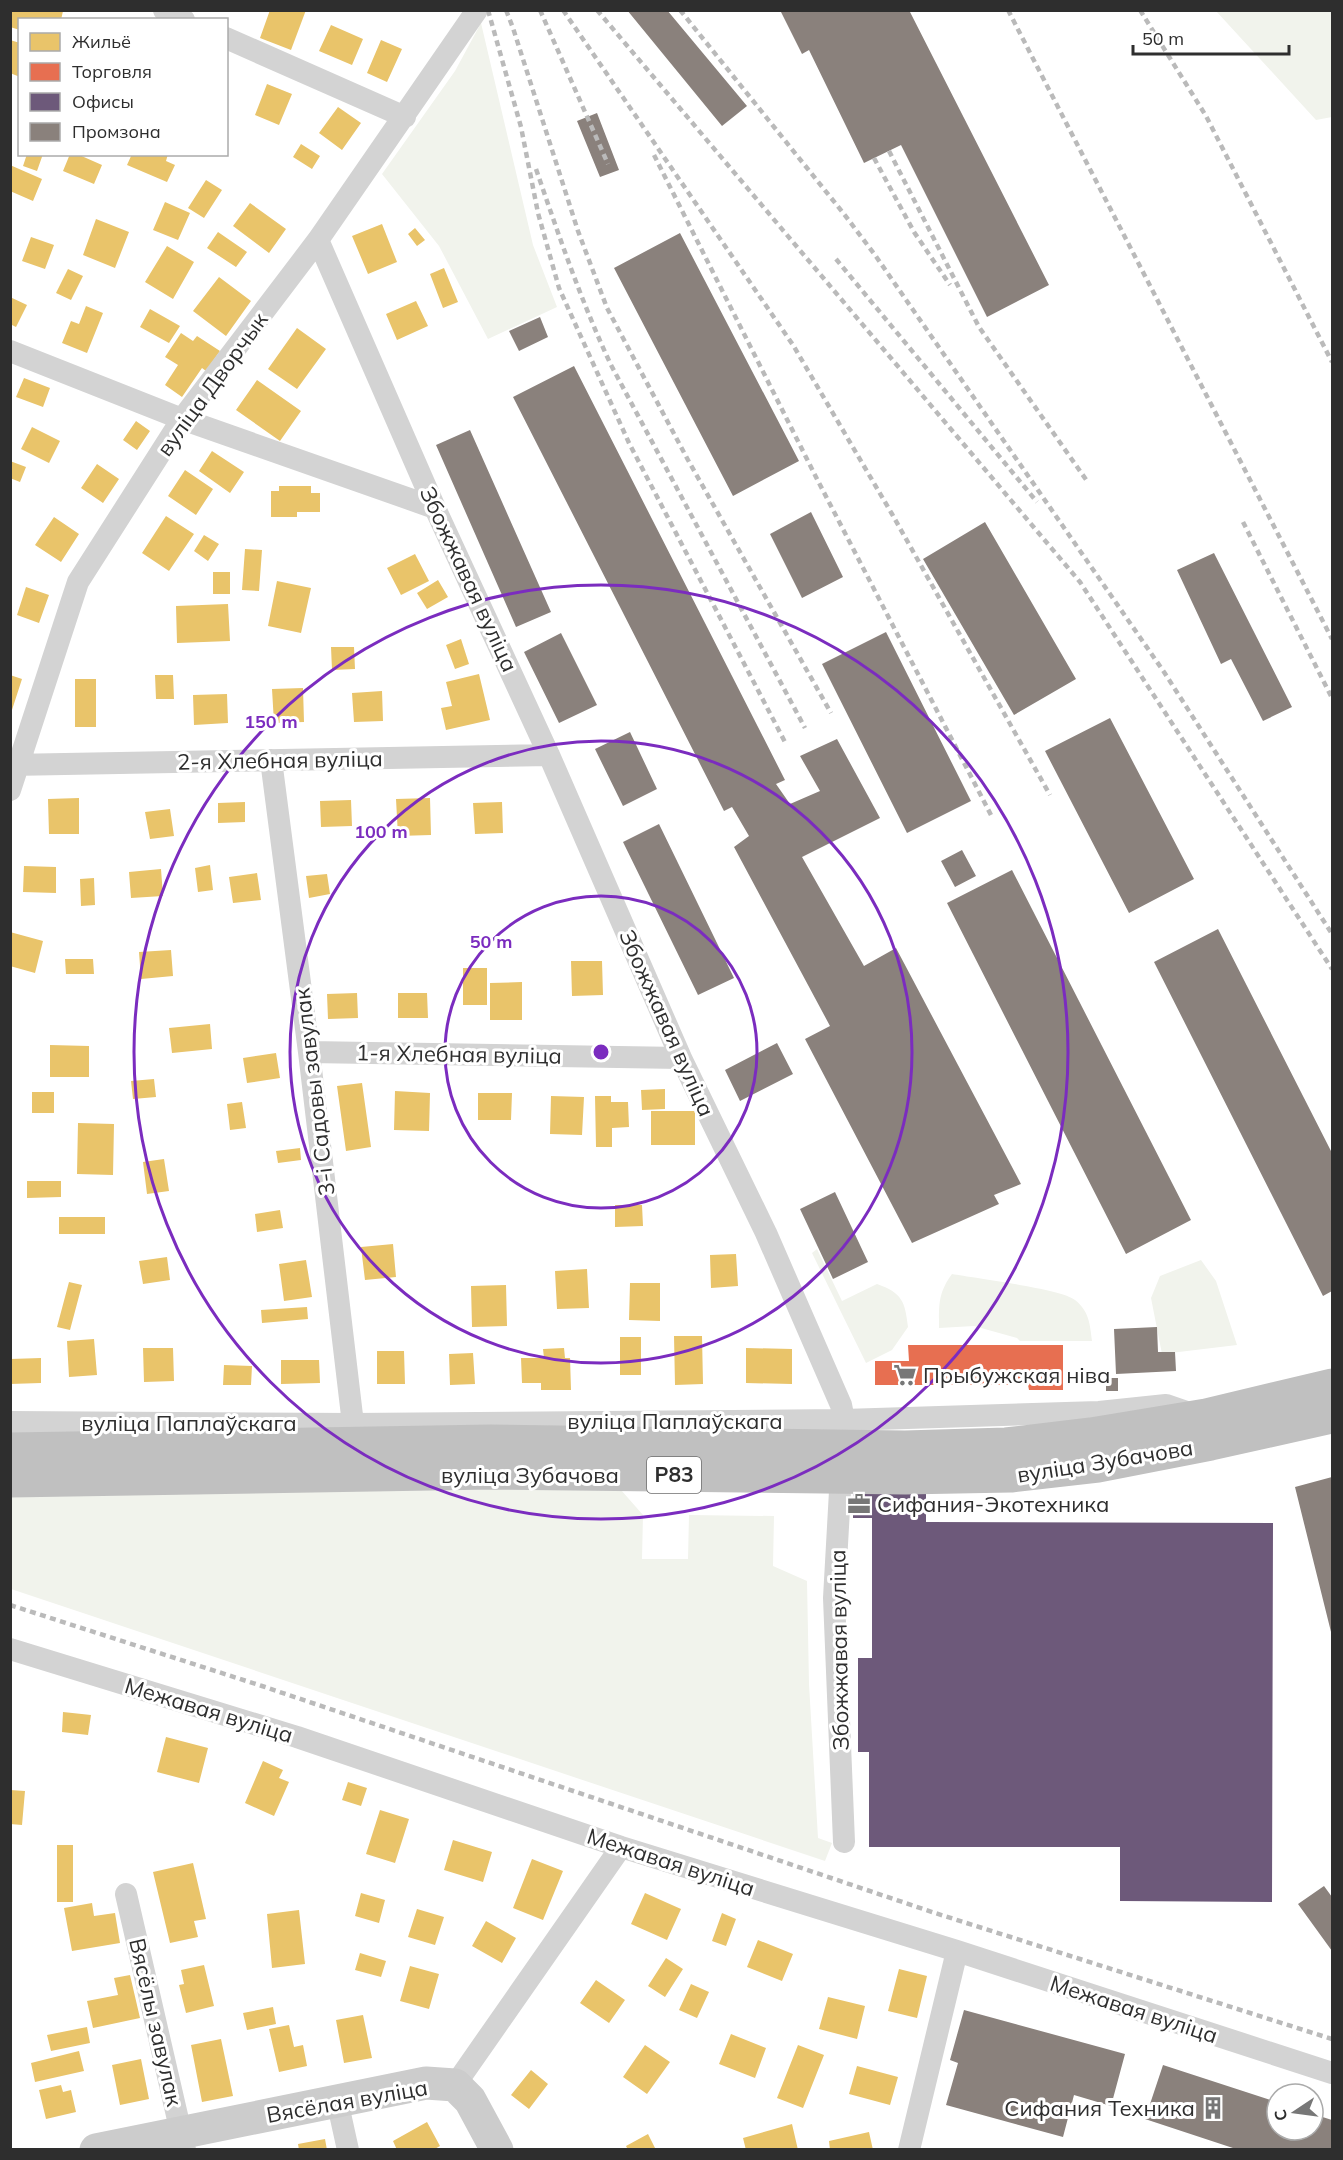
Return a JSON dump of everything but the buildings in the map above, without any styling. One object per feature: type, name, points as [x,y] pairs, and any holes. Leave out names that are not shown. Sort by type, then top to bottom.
[{"type":"highway","name":"вуліца Зубачова","points":[[10,1449],[490,1441],[905,1447],[1006,1444],[1091,1434],[1206,1415],[1332,1385]]},
{"type":"highway","name":"вуліца Зубачова","points":[[10,1481],[492,1473],[905,1478],[1011,1476],[1098,1467],[1332,1417]]},
{"type":"street","points":[[164,10],[180,18]]},
{"type":"street","name":"вуліца Дворчык","points":[[10,790],[14,765],[78,582],[182,419],[318,240],[477,10]]},
{"type":"street","points":[[228,39],[405,117]]},
{"type":"street","name":"Збожжавая вуліца","points":[[318,240],[435,508],[549,755],[681,1058],[766,1233],[841,1405],[844,1420],[834,1598],[844,1842]]},
{"type":"street","points":[[10,351],[182,419],[435,508]]},
{"type":"street","name":"2-я Хлебная вуліца","points":[[14,765],[549,755]]},
{"type":"street","name":"3-і Садовы завулак","points":[[271,760],[309,1052],[353,1424]]},
{"type":"street","name":"1-я Хлебная вуліца","points":[[309,1052],[681,1058]]},
{"type":"street","name":"вуліца Паплаўскага","points":[[10,1422],[353,1424],[844,1420],[1099,1412],[1166,1405],[1221,1424],[1332,1400]]},
{"type":"street","name":"Межавая вуліца","points":[[10,1649],[297,1737],[621,1847],[1332,2073]]},
{"type":"street","name":"Вясёлая вуліца","points":[[96,2150],[183,2141],[337,2100],[426,2083],[455,2085],[621,1847]]},
{"type":"street","name":"Вясёлы завулак","points":[[126,1894],[183,2141]]},
{"type":"street","points":[[909,2150],[957,1952]]},
{"type":"street","points":[[455,2085],[470,2100],[497,2150]]},
{"type":"street","points":[[337,2100],[348,2150]]},
{"type":"shaded area","points":[[1216,11],[1332,11],[1332,117],[1316,120]]},
{"type":"shaded area","points":[[481,23],[533,245],[557,307],[488,339],[439,246],[382,174],[455,71]]},
{"type":"shaded area","points":[[817,1249],[842,1301],[877,1284],[892,1291],[901,1299],[908,1327],[892,1350],[866,1363],[812,1253]]},
{"type":"shaded area","points":[[1201,1260],[1216,1281],[1237,1345],[1162,1354],[1151,1298],[1160,1276]]},
{"type":"shaded area","points":[[952,1274],[1036,1288],[1067,1296],[1080,1304],[1086,1313],[1092,1341],[1020,1341],[1017,1338],[974,1326],[939,1328],[940,1300],[944,1287]]},
{"type":"shaded area","points":[[585,1449],[643,1515],[642,1559],[688,1559],[689,1515],[774,1516],[773,1566],[807,1581],[809,1684],[818,1838],[832,1843],[825,1861],[11,1589],[11,1454]]},
{"type":"railway","points":[[488,10],[521,127],[538,213],[559,288],[629,443],[786,744]]},
{"type":"railway","points":[[506,10],[578,231],[607,308],[688,460],[831,713]]},
{"type":"railway","points":[[540,10],[608,164]]},
{"type":"railway","points":[[563,10],[793,345],[892,514],[1050,795]]},
{"type":"railway","points":[[597,10],[1080,582],[1332,969]]},
{"type":"railway","points":[[680,10],[875,255],[1164,672],[1332,934]]},
{"type":"railway","points":[[1008,10],[1332,639]]},
{"type":"railway","points":[[1140,10],[1206,116],[1332,362]]},
{"type":"railway","points":[[889,151],[979,327],[1087,481]]},
{"type":"railway","points":[[654,155],[817,479],[991,815]]},
{"type":"railway","points":[[874,158],[914,232],[950,285]]},
{"type":"railway","points":[[536,169],[580,293],[611,365],[805,728]]},
{"type":"railway","points":[[836,259],[1037,502]]},
{"type":"railway","points":[[1243,522],[1332,698]]},
{"type":"railway","points":[[10,1605],[262,1686],[935,1913],[1332,2039]]},
{"type":"place","name":"Прыбужская ніва","points":[[905,1375]]},
{"type":"place","name":"Сифания-Экотехника","points":[[859,1504]]},
{"type":"place","name":"Сифания Техника","points":[[1213,2108]]}]
